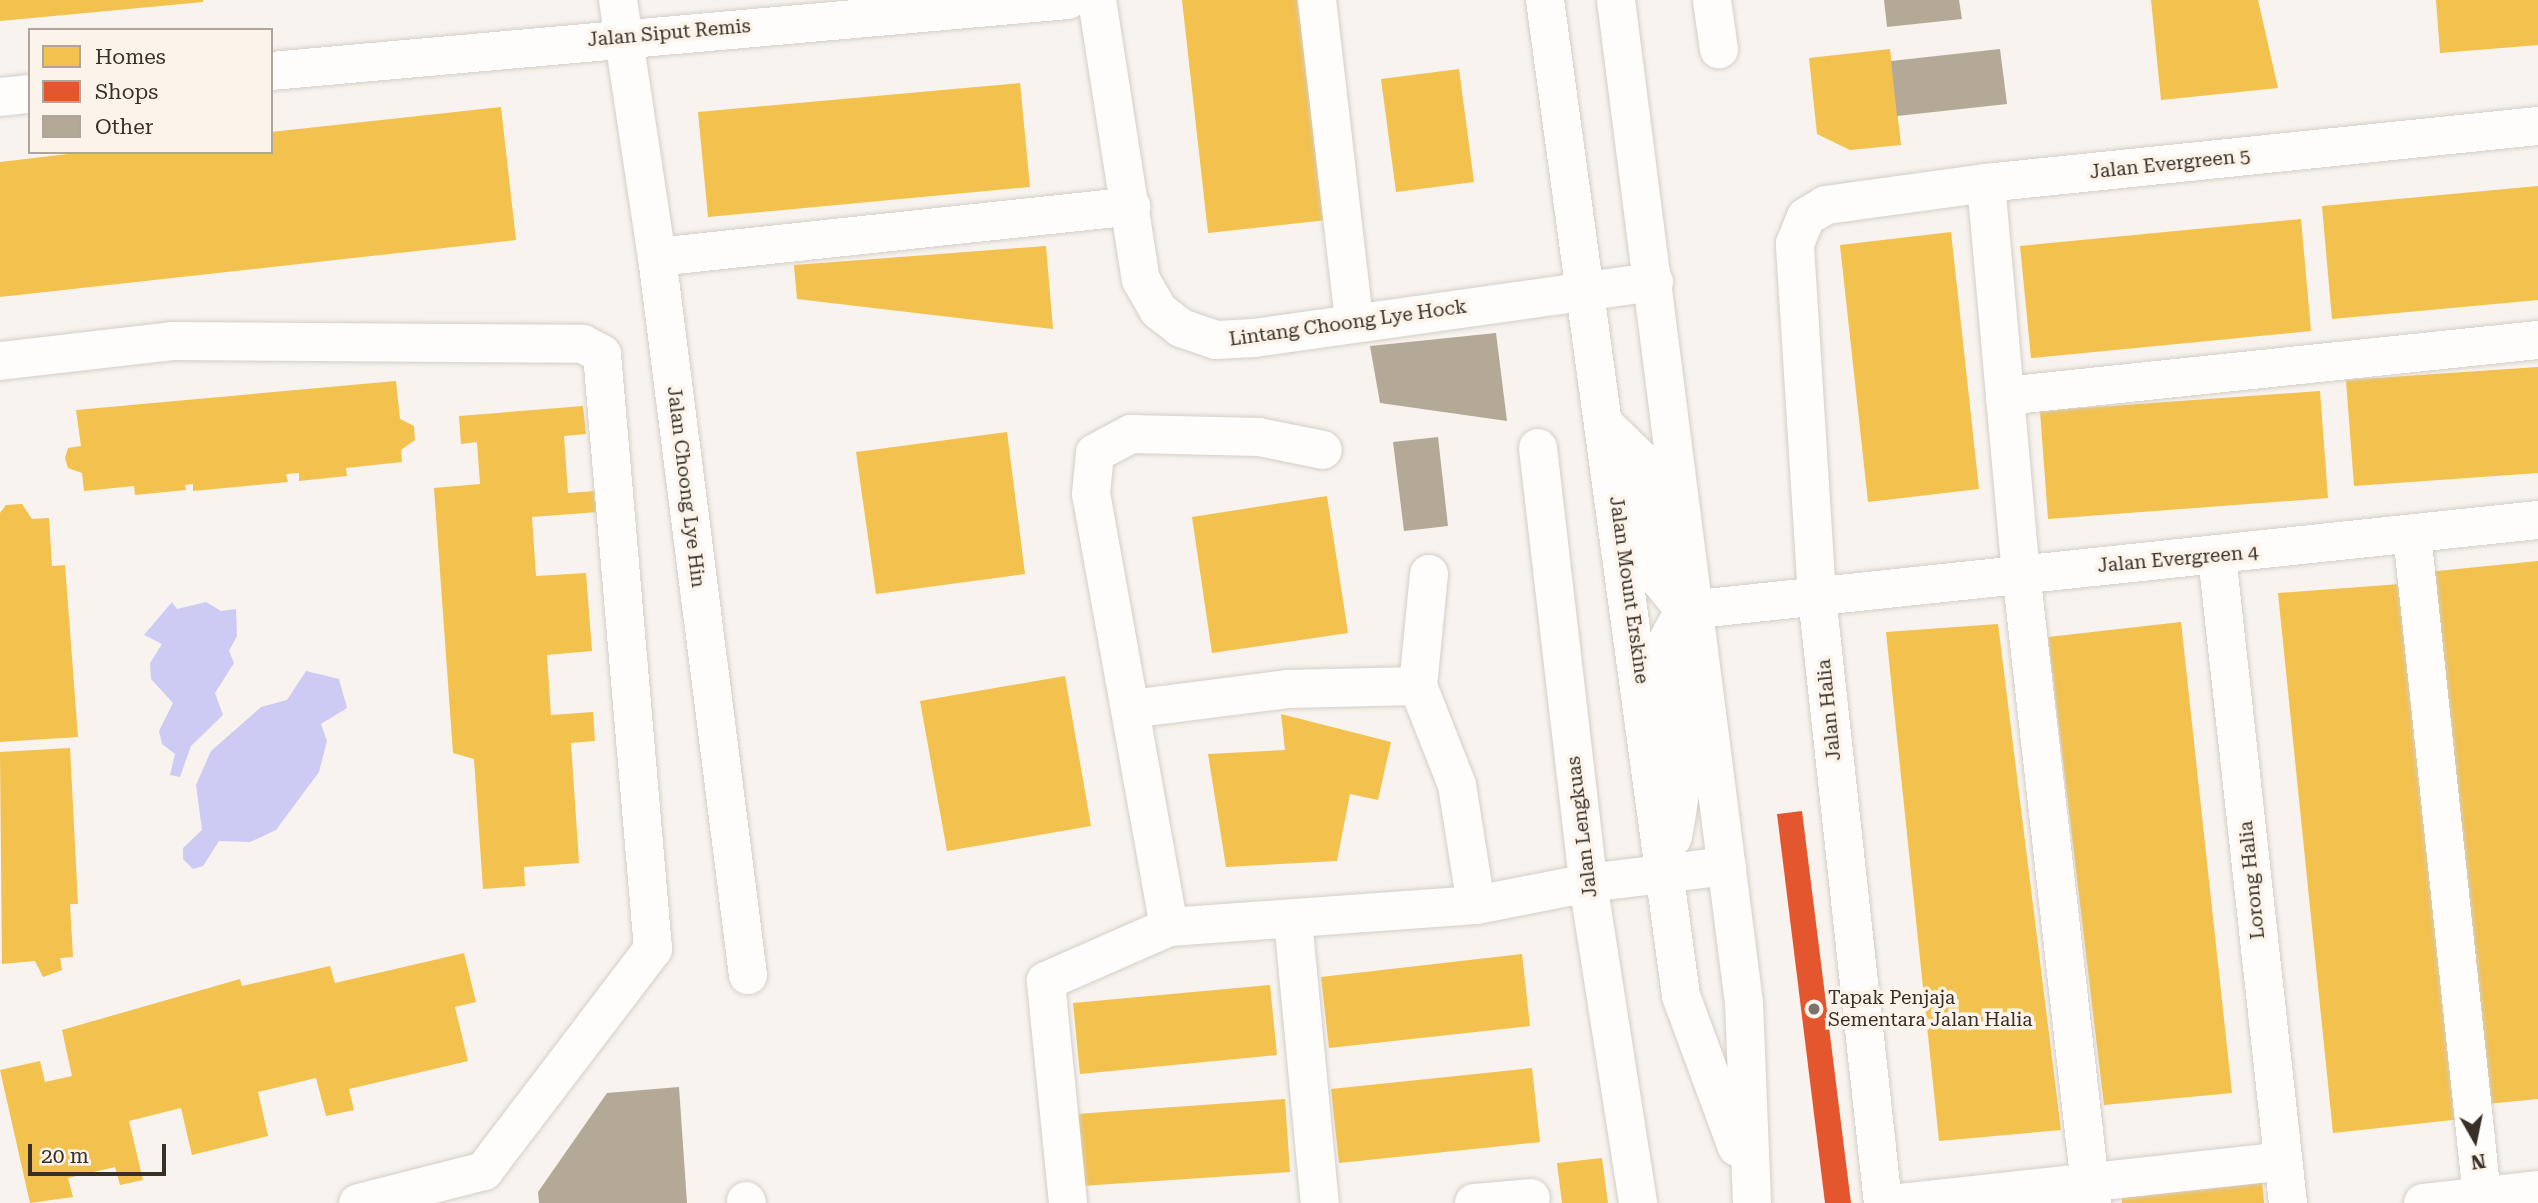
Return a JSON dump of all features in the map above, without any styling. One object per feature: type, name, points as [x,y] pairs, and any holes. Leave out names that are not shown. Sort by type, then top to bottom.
[{"type":"street","name":"Jalan Siput Remis","points":[[273,71],[621,18],[1068,0]]},
{"type":"street","name":"Lintang Choong Lye Hock","points":[[1097,0],[1141,280],[1158,310],[1181,328],[1216,340],[1654,282]]},
{"type":"street","points":[[1317,0],[1354,322]]},
{"type":"street","name":"Jalan Mount Erskine","points":[[1545,0],[1607,427],[1681,996],[1749,1187]]},
{"type":"street","name":"Jalan Mount Erskine","points":[[1616,0],[1698,609],[1744,1003],[1749,1187]]},
{"type":"street","points":[[1712,0],[1719,50]]},
{"type":"street","name":"Jalan Choong Lye Hin","points":[[621,18],[657,257],[748,975]]},
{"type":"street","points":[[0,97],[28,94]]},
{"type":"street","name":"Jalan Evergreen 5","points":[[1806,217],[1826,205],[1986,183],[2538,126]]},
{"type":"street","points":[[1986,183],[2021,572],[2091,1193]]},
{"type":"street","points":[[657,257],[1131,206]]},
{"type":"street","name":"Jalan Halia","points":[[1806,217],[1795,244],[1817,596],[1883,1203]]},
{"type":"street","points":[[2005,396],[2538,340]]},
{"type":"street","points":[[0,361],[172,341],[583,344],[602,354],[653,949],[484,1171],[358,1203]]},
{"type":"street","points":[[1607,427],[1640,459],[1660,580],[1674,597],[1698,609]]},
{"type":"street","points":[[1169,927],[1091,494],[1095,453],[1131,434],[1259,437],[1323,450]]},
{"type":"street","name":"Jalan Lengkuas","points":[[1538,448],[1587,883],[1638,1203]]},
{"type":"street","name":"Jalan Evergreen 4","points":[[1817,596],[2021,572],[2217,556],[2538,520]]},
{"type":"street","points":[[2412,534],[2482,1197]]},
{"type":"street","name":"Lorong Halia","points":[[2217,556],[2288,1203]]},
{"type":"street","points":[[1429,574],[1418,686],[1457,785],[1476,905]]},
{"type":"street","points":[[1666,873],[1682,782],[1665,646],[1681,616],[1698,609],[1817,596]]},
{"type":"street","points":[[1131,709],[1287,689],[1418,686]]},
{"type":"street","points":[[1068,1203],[1046,981],[1169,927],[1476,905],[1587,883],[1727,866]]},
{"type":"street","points":[[1293,920],[1320,1203]]},
{"type":"street","points":[[1899,1203],[2091,1193],[2283,1161]]},
{"type":"street","points":[[2423,1203],[2538,1190]]},
{"type":"street","points":[[1474,1203],[1531,1198]]},
{"type":"water","points":[[172,602],[177,609],[206,602],[221,611],[236,609],[237,636],[229,651],[234,663],[215,693],[223,715],[191,746],[180,777],[170,775],[175,754],[162,744],[159,731],[173,703],[151,679],[150,663],[162,644],[144,635]]},
{"type":"water","points":[[306,671],[339,679],[347,708],[321,724],[327,741],[319,772],[276,830],[250,842],[219,841],[203,866],[193,869],[183,859],[183,848],[202,830],[196,785],[211,751],[261,707],[287,700]]},
{"type":"building: Homes","points":[[0,0],[203,0],[203,2],[0,21]]},
{"type":"building: Homes","points":[[1182,0],[1303,0],[1327,220],[1208,233]]},
{"type":"building: Homes","points":[[2151,0],[2258,0],[2278,88],[2161,100]]},
{"type":"building: Homes","points":[[2436,0],[2538,0],[2538,45],[2440,53]]},
{"type":"building: Homes","points":[[1890,49],[1901,145],[1850,150],[1817,134],[1809,58]]},
{"type":"building: Homes","points":[[1459,69],[1474,182],[1396,192],[1381,79]]},
{"type":"building: Homes","points":[[1020,83],[1030,187],[708,217],[698,112]]},
{"type":"building: Homes","points":[[501,107],[516,240],[0,297],[0,162],[68,154],[273,154],[273,132]]},
{"type":"building: Homes","points":[[2538,186],[2538,300],[2332,319],[2322,206]]},
{"type":"building: Homes","points":[[2301,219],[2311,331],[2031,358],[2020,246]]},
{"type":"building: Homes","points":[[1951,232],[1979,489],[1868,502],[1840,245]]},
{"type":"building: Homes","points":[[1046,246],[1053,329],[797,299],[794,265]]},
{"type":"building: Homes","points":[[2538,367],[2538,473],[2354,486],[2346,380]]},
{"type":"building: Homes","points":[[396,381],[400,419],[414,426],[415,440],[401,450],[402,462],[346,468],[347,476],[299,481],[299,473],[286,474],[288,482],[193,491],[193,484],[185,485],[186,490],[135,495],[134,486],[84,491],[82,473],[68,468],[65,458],[68,448],[81,446],[76,410]]},
{"type":"building: Homes","points":[[2320,391],[2328,498],[2048,519],[2040,411]]},
{"type":"building: Homes","points":[[583,406],[586,434],[564,436],[568,493],[596,491],[598,512],[532,517],[536,576],[586,573],[592,651],[547,655],[551,715],[593,712],[595,741],[571,743],[579,863],[524,867],[525,886],[483,889],[474,759],[453,753],[434,488],[480,484],[477,442],[461,444],[459,416]]},
{"type":"building: Homes","points":[[1007,432],[1025,574],[876,594],[856,452]]},
{"type":"building: Homes","points":[[1327,496],[1348,633],[1212,653],[1192,517]]},
{"type":"building: Homes","points":[[22,504],[32,519],[49,518],[52,566],[65,565],[78,737],[0,742],[0,513],[6,505]]},
{"type":"building: Homes","points":[[2538,561],[2538,1099],[2476,1105],[2427,572]]},
{"type":"building: Homes","points":[[2400,584],[2462,1119],[2333,1133],[2278,593]]},
{"type":"building: Homes","points":[[2181,622],[2232,1093],[2104,1105],[2048,637]]},
{"type":"building: Homes","points":[[1998,624],[2061,1130],[1939,1141],[1886,632]]},
{"type":"building: Homes","points":[[1065,676],[1091,826],[947,851],[920,701]]},
{"type":"building: Homes","points":[[1281,714],[1391,742],[1378,800],[1350,794],[1337,861],[1226,867],[1208,754],[1285,750]]},
{"type":"building: Homes","points":[[70,748],[78,904],[70,904],[73,957],[60,958],[62,970],[43,977],[35,961],[2,964],[0,752]]},
{"type":"building: Homes","points":[[464,953],[476,1002],[455,1007],[468,1061],[349,1089],[354,1110],[326,1116],[316,1078],[258,1092],[268,1136],[192,1155],[181,1108],[129,1121],[143,1180],[120,1185],[115,1167],[68,1178],[73,1197],[30,1203],[0,1070],[40,1061],[45,1082],[72,1076],[62,1030],[240,979],[242,986],[330,966],[335,983]]},
{"type":"building: Homes","points":[[1522,954],[1530,1026],[1329,1048],[1321,977]]},
{"type":"building: Homes","points":[[1270,985],[1277,1055],[1080,1074],[1073,1003]]},
{"type":"building: Homes","points":[[1532,1068],[1540,1142],[1339,1163],[1331,1089]]},
{"type":"building: Homes","points":[[1285,1099],[1290,1172],[1081,1186],[1076,1114]]},
{"type":"building: Homes","points":[[1602,1158],[1608,1203],[1562,1203],[1557,1163]]},
{"type":"building: Homes","points":[[2262,1181],[2264,1203],[2122,1203],[2122,1189]]},
{"type":"building: Shops","name":"Tapak Penjaja Sementara Jalan Halia","points":[[1802,811],[1851,1203],[1825,1203],[1777,814]]},
{"type":"building: Other","points":[[1884,0],[1959,0],[1962,19],[1887,27]]},
{"type":"building: Other","points":[[2000,49],[2007,104],[1897,116],[1891,61]]},
{"type":"building: Other","points":[[1496,333],[1507,421],[1380,403],[1370,346]]},
{"type":"building: Other","points":[[1438,437],[1448,526],[1404,531],[1393,442]]},
{"type":"building: Other","points":[[679,1087],[687,1203],[539,1203],[538,1192],[607,1093]]},
{"type":"place","name":"Tapak Penjaja Sementara Jalan Halia","points":[[1814,1009]]}]
